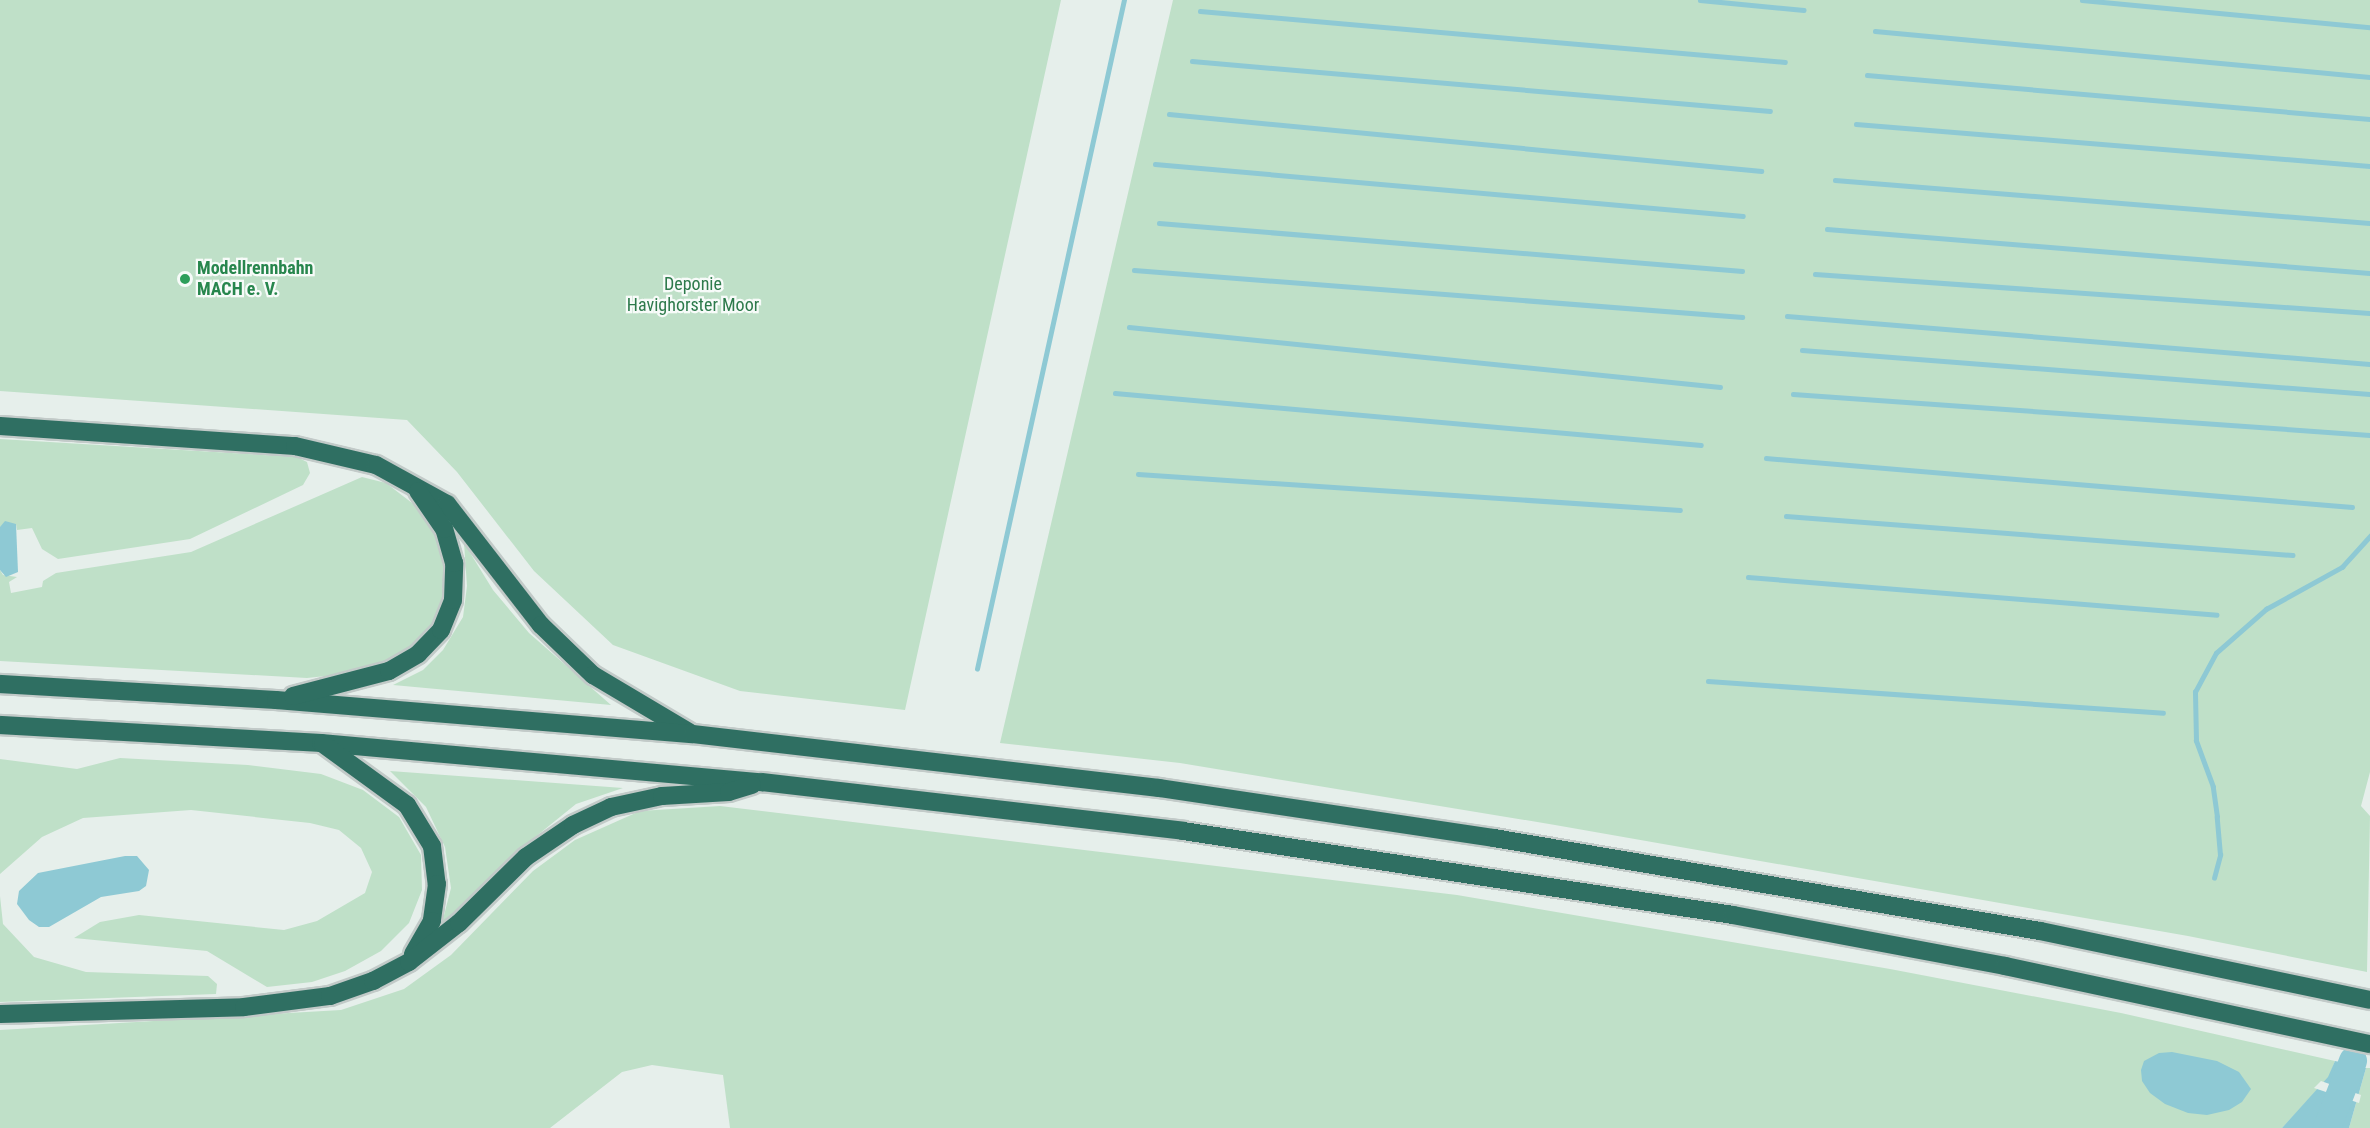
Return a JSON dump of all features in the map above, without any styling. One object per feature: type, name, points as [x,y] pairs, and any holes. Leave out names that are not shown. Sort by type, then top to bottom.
[{"type":"highway","points":[[0,426],[307,448],[358,458],[411,483],[447,504],[463,520],[541,625],[567,652],[593,675],[693,734]]},
{"type":"highway","points":[[276,700],[389,671],[418,654],[441,630],[449,615],[456,582],[450,546],[434,511],[411,483]]},
{"type":"highway","points":[[0,684],[276,700],[693,734],[1159,788],[1494,838],[2040,931],[2370,1000]]},
{"type":"highway","points":[[0,725],[321,743],[762,782],[1183,831],[1733,915],[2005,966],[2370,1044]]},
{"type":"highway","points":[[321,743],[407,805],[432,846],[437,884],[432,921],[409,962]]},
{"type":"highway","points":[[0,1014],[244,1007],[330,996],[373,981],[409,962],[459,923],[526,856],[573,825],[611,807],[662,796],[729,792],[762,782]]},
{"type":"green space","name":"Deponie Havighorster Moor","points":[[0,0],[1061,0],[905,710],[740,691],[613,645],[534,571],[457,472],[407,420],[0,391]]},
{"type":"green space","points":[[1173,0],[2370,0],[2370,772],[2361,806],[2370,816],[2367,972],[2188,936],[1555,825],[1180,763],[1000,743]]},
{"type":"green space","points":[[0,439],[297,457],[307,462],[310,473],[303,485],[190,539],[58,559],[42,549],[32,528],[17,530],[16,524],[0,527]]},
{"type":"green space","points":[[362,477],[386,483],[416,506],[439,541],[446,566],[445,596],[438,617],[423,637],[393,660],[354,673],[307,678],[0,661],[0,570],[3,575],[17,577],[9,582],[11,593],[42,587],[43,581],[56,573],[191,552]]},
{"type":"green space","points":[[464,543],[493,590],[529,633],[611,705],[393,685],[423,670],[443,650],[463,617],[467,586]]},
{"type":"green space","points":[[120,758],[248,765],[321,774],[363,790],[399,817],[421,855],[422,890],[409,923],[381,951],[345,971],[312,982],[267,987],[207,951],[74,938],[100,922],[139,915],[284,930],[317,921],[365,893],[372,872],[361,848],[339,830],[310,823],[191,810],[83,818],[42,837],[0,874],[0,759],[77,769]]},
{"type":"green space","points":[[390,771],[623,788],[576,804],[508,859],[441,927],[451,888],[445,847],[426,807]]},
{"type":"green space","points":[[720,806],[1457,895],[1890,969],[2121,1013],[2335,1061],[2329,1077],[2282,1128],[730,1128],[723,1075],[652,1065],[622,1072],[550,1128],[0,1128],[0,1030],[341,1010],[404,989],[451,955],[533,871],[575,840],[640,811]]},
{"type":"green space","points":[[0,896],[3,924],[34,957],[86,972],[208,976],[217,984],[216,994],[0,1002]]},
{"type":"green space","points":[[2366,1068],[2370,1068],[2370,1128],[2349,1128]]},
{"type":"water","points":[[5,521],[16,524],[18,572],[6,577],[0,570],[0,527]]},
{"type":"water","points":[[125,856],[137,856],[149,870],[146,886],[139,891],[101,897],[49,927],[39,927],[29,920],[17,904],[19,891],[38,873]]},
{"type":"water","points":[[2172,1052],[2217,1061],[2239,1072],[2251,1089],[2242,1102],[2229,1110],[2207,1115],[2188,1113],[2165,1104],[2150,1093],[2142,1081],[2141,1070],[2144,1061],[2159,1053]]},
{"type":"water","points":[[2335,1061],[2366,1068],[2349,1128],[2282,1128],[2328,1077]]},
{"type":"pier","points":[[2321,1081],[2361,1095],[2359,1103],[2314,1088]]},
{"type":"waterway","points":[[977,669],[1124,0]]},
{"type":"waterway","points":[[1700,0],[1804,10]]},
{"type":"waterway","points":[[2082,0],[2370,27]]},
{"type":"waterway","points":[[1200,11],[1785,62]]},
{"type":"waterway","points":[[1875,31],[2370,77]]},
{"type":"waterway","points":[[1192,61],[1770,111]]},
{"type":"waterway","points":[[1867,75],[2370,119]]},
{"type":"waterway","points":[[1169,114],[1761,171]]},
{"type":"waterway","points":[[1856,124],[2370,166]]},
{"type":"waterway","points":[[1155,164],[1743,216]]},
{"type":"waterway","points":[[1835,180],[2370,223]]},
{"type":"waterway","points":[[1159,223],[1742,271]]},
{"type":"waterway","points":[[1827,229],[2370,273]]},
{"type":"waterway","points":[[1134,270],[1742,317]]},
{"type":"waterway","points":[[1815,274],[2370,313]]},
{"type":"waterway","points":[[1787,316],[2370,364]]},
{"type":"waterway","points":[[1129,327],[1720,387]]},
{"type":"waterway","points":[[1802,350],[2370,394]]},
{"type":"waterway","points":[[1115,393],[1701,445]]},
{"type":"waterway","points":[[1793,394],[2370,435]]},
{"type":"waterway","points":[[1766,458],[2352,507]]},
{"type":"waterway","points":[[1138,474],[1680,510]]},
{"type":"waterway","points":[[1786,516],[2292,555]]},
{"type":"waterway","points":[[2214,878],[2220,855],[2217,817],[2213,787],[2196,741],[2195,692],[2216,653],[2266,609],[2342,567],[2370,536]]},
{"type":"waterway","points":[[1748,577],[2216,615]]},
{"type":"waterway","points":[[1708,681],[2163,713]]},
{"type":"waterway","points":[[2327,1128],[2353,1061]]},
{"type":"place","name":"Modellrennbahn MACH e. V.","points":[[185,279]]}]
